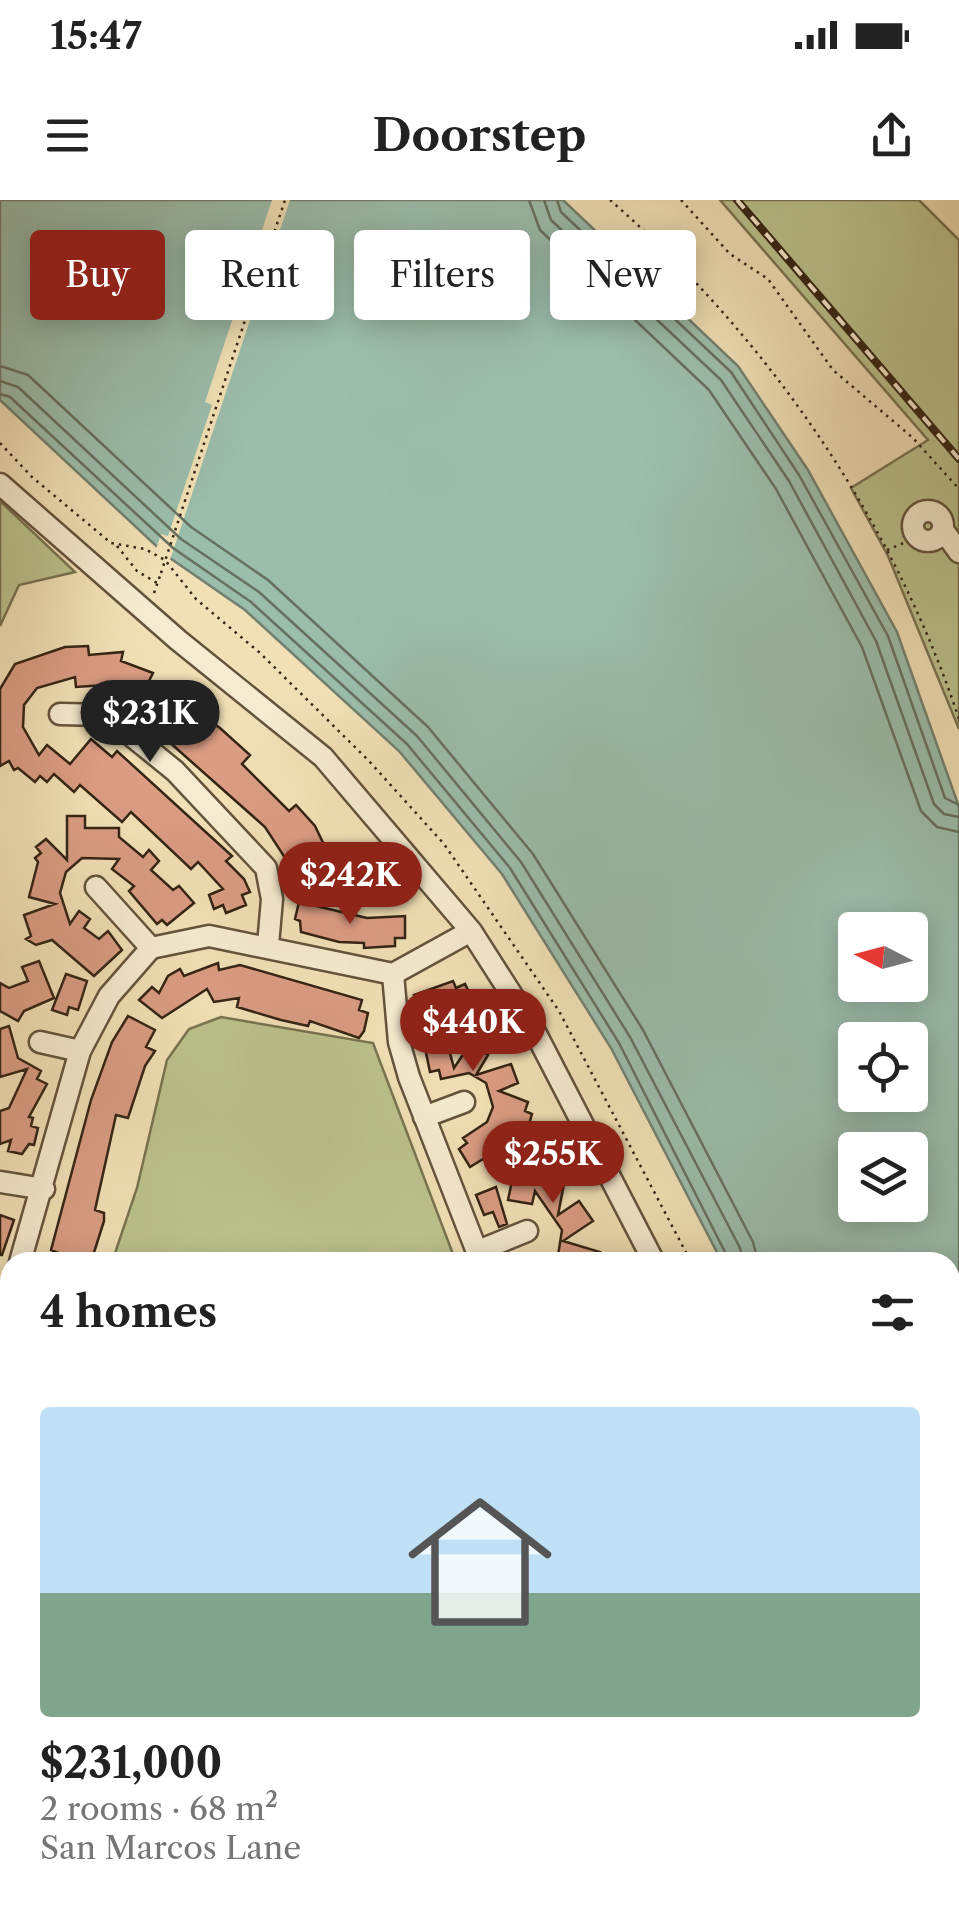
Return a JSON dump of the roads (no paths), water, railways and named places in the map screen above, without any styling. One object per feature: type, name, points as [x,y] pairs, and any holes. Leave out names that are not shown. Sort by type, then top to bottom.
[{"type":"street","points":[[0,484],[168,631],[323,757],[471,930],[533,1028],[649,1252]]},
{"type":"street","points":[[918,537],[932,541],[943,530],[959,552]]},
{"type":"street","points":[[60,714],[106,716],[174,771],[266,868],[272,899],[268,945]]},
{"type":"street","points":[[96,887],[152,948]]},
{"type":"street","points":[[23,1252],[80,1051],[109,996],[152,948],[209,936],[268,945],[393,974],[471,930]]},
{"type":"street","points":[[393,974],[399,1042],[424,1117],[478,1252]]},
{"type":"street","points":[[40,1042],[80,1051]]},
{"type":"street","points":[[424,1117],[464,1102]]},
{"type":"street","points":[[1,1182],[44,1189]]},
{"type":"street","points":[[489,1252],[527,1231]]},
{"type":"water","points":[[0,200],[563,200],[595,230],[550,230],[550,320],[690,320],[738,366],[808,470],[897,632],[959,807],[959,1252],[717,1252],[611,1048],[502,874],[399,751],[245,610],[167,556],[0,400]]},
{"type":"railway","points":[[737,200],[959,459]]}]
